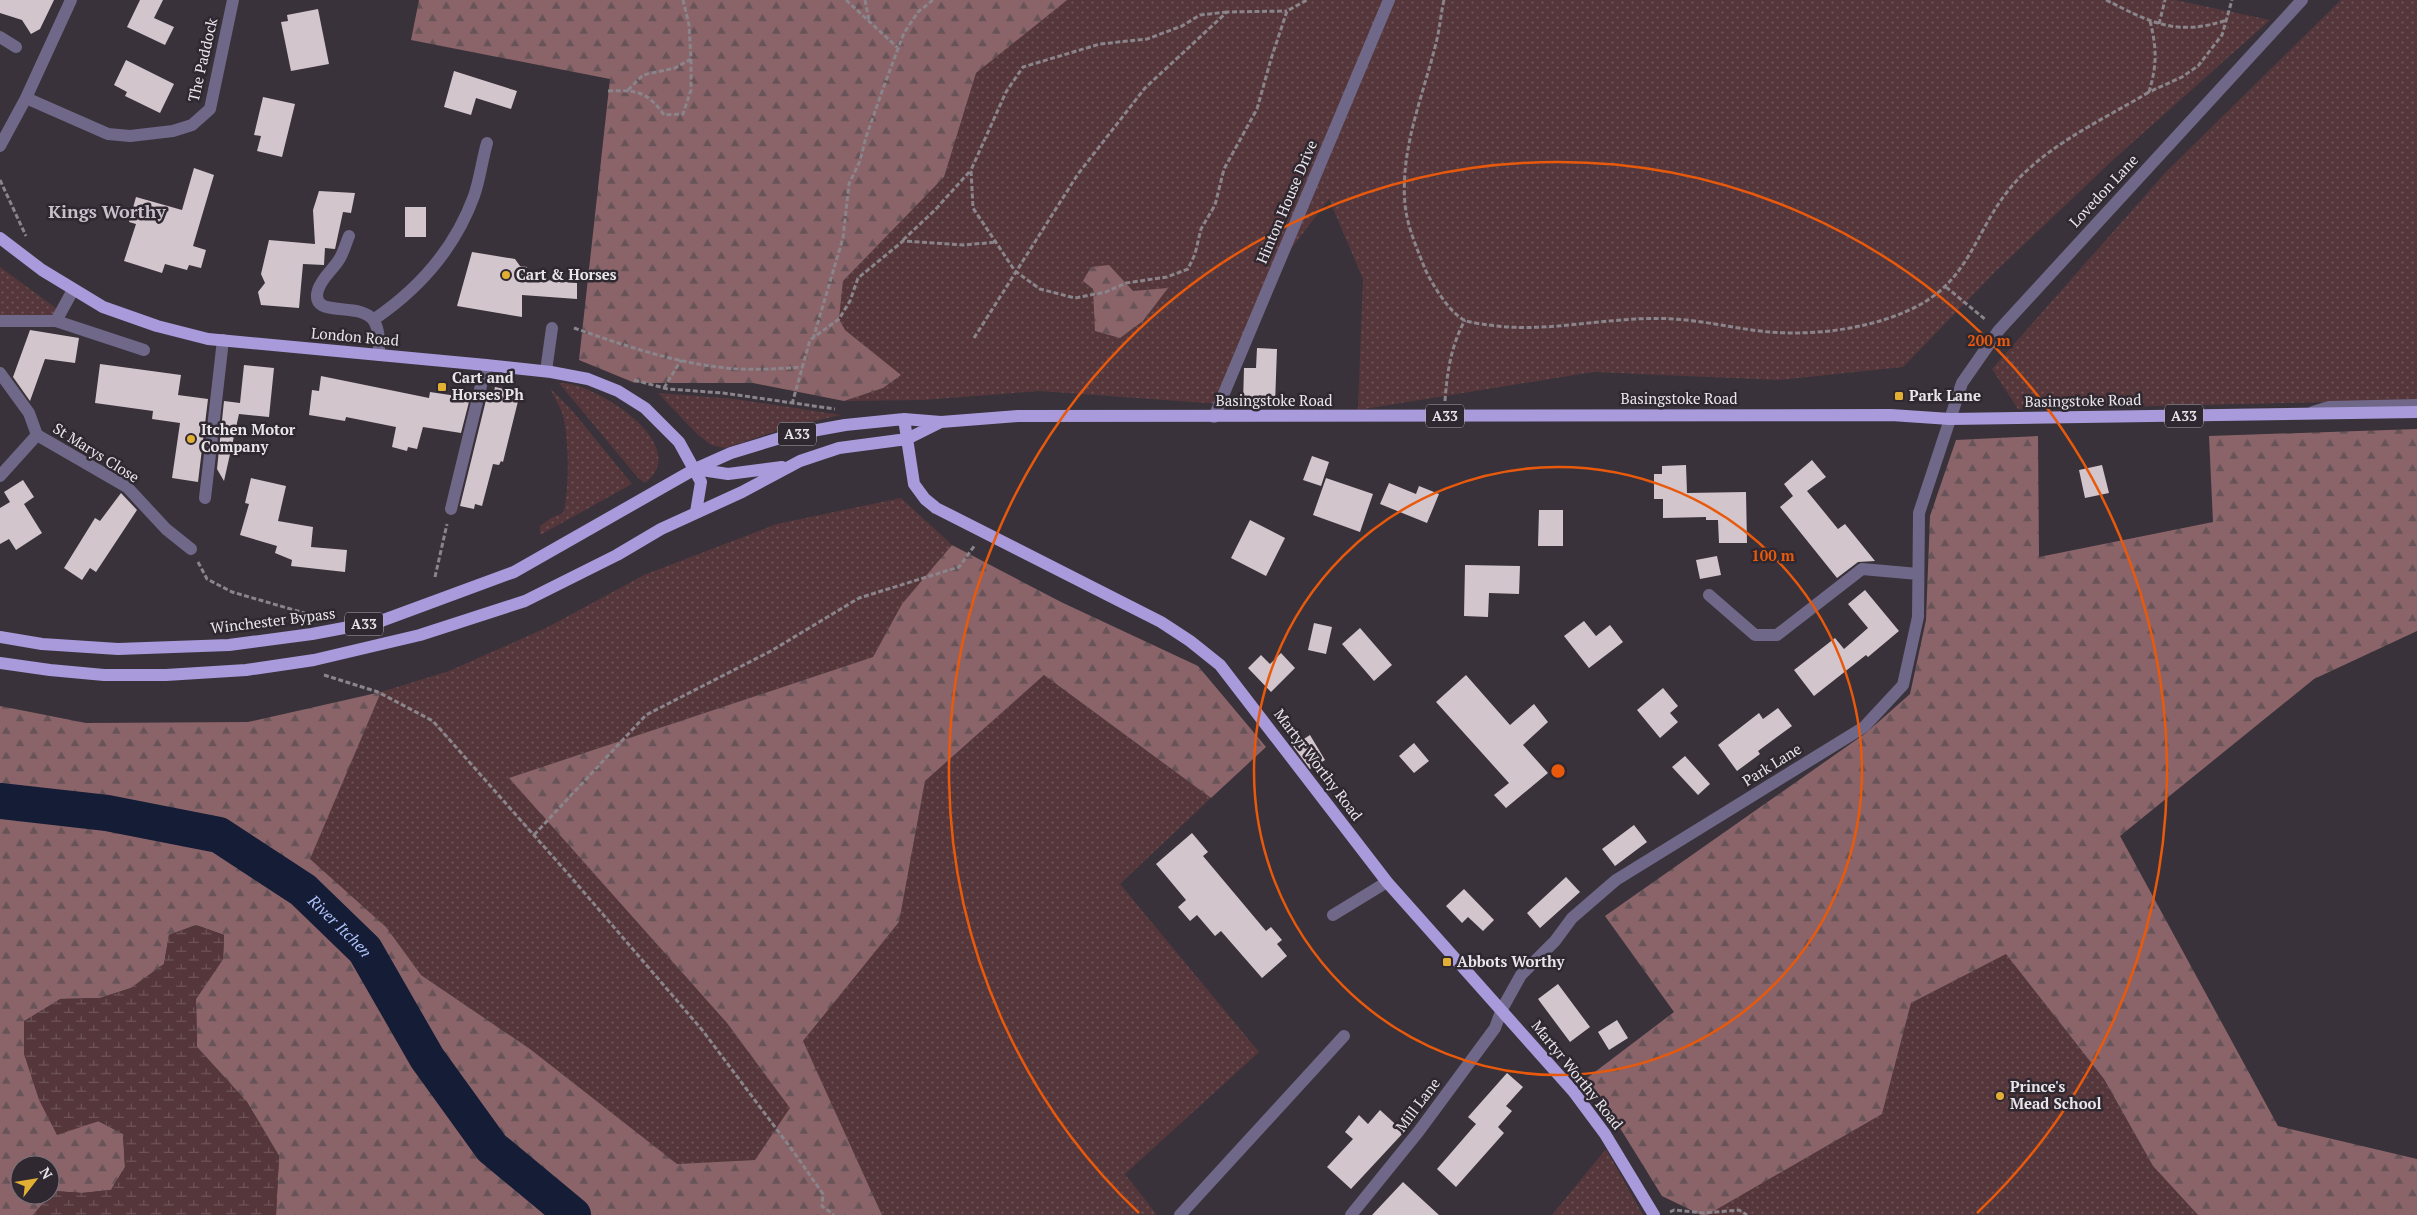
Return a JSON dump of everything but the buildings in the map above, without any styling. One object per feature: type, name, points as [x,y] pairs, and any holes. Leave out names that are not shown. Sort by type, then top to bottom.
[{"type":"main road","name":"London Road","points":[[0,238],[73,290],[103,306],[157,326],[208,339],[379,356],[486,364],[546,371],[588,379],[618,391],[645,408],[679,442],[701,482],[696,512]]},
{"type":"main road","name":"Basingstoke Road","points":[[695,469],[731,453],[790,435],[904,419],[941,422],[1018,416],[1891,414],[1950,418],[2301,415],[2417,412]]},
{"type":"main road","name":"Martyr Worthy Road","points":[[904,419],[914,484],[925,500],[936,508],[984,533],[1161,622],[1190,641],[1220,665],[1387,882],[1554,1068],[1600,1127],[1654,1215]]},
{"type":"main road","name":"Basingstoke Road","points":[[696,512],[742,492],[788,466],[839,448],[907,439],[941,422]]},
{"type":"main road","points":[[695,469],[728,474],[788,466]]},
{"type":"main road","name":"Winchester Bypass","points":[[0,637],[42,644],[118,649],[229,645],[312,634],[381,621],[514,572],[695,469]]},
{"type":"main road","name":"A33","points":[[0,663],[95,674],[166,675],[246,670],[314,660],[420,636],[525,601],[617,555],[661,529],[696,512]]},
{"type":"street","points":[[0,146],[26,98],[71,0]]},
{"type":"street","name":"The Paddock","points":[[26,98],[108,134],[130,136],[164,132],[192,124],[210,109],[233,0]]},
{"type":"street","name":"Hinton House Drive","points":[[1214,417],[1389,0]]},
{"type":"street","name":"Lovedon Lane","points":[[1950,418],[1962,383],[1999,330],[2302,0]]},
{"type":"street","points":[[0,37],[16,47]]},
{"type":"street","points":[[373,320],[396,304],[429,273],[453,240],[474,195],[487,143]]},
{"type":"street","points":[[349,236],[340,259],[319,287],[316,297],[324,307],[366,313],[373,320],[379,336],[379,356]]},
{"type":"street","points":[[56,321],[73,290]]},
{"type":"street","points":[[0,321],[56,321],[144,350]]},
{"type":"street","points":[[546,371],[552,328]]},
{"type":"street","points":[[205,498],[223,340]]},
{"type":"street","points":[[451,509],[486,364]]},
{"type":"street","name":"St Marys Close","points":[[0,373],[29,413],[37,435],[127,487],[166,529],[191,548]]},
{"type":"street","points":[[2301,415],[2329,407],[2417,405]]},
{"type":"street","name":"Park Lane","points":[[1502,1009],[1521,975],[1555,940],[1572,918],[1616,880],[1864,727],[1903,685],[1918,617],[1919,513],[1950,418]]},
{"type":"street","points":[[2,469],[37,435]]},
{"type":"street","points":[[1709,595],[1755,635],[1777,635],[1862,570],[1918,574]]},
{"type":"street","points":[[1333,915],[1387,882]]},
{"type":"street","name":"Mill Lane","points":[[1351,1215],[1419,1131],[1496,1028],[1502,1009]]},
{"type":"street","points":[[1180,1215],[1344,1036]]},
{"type":"path","points":[[608,91],[628,90],[642,93],[654,101],[664,115],[683,114],[691,90],[691,59],[689,25],[682,0]]},
{"type":"path","points":[[846,0],[898,48]]},
{"type":"path","points":[[865,0],[869,20]]},
{"type":"path","points":[[813,338],[843,238],[849,184],[860,161],[866,137],[898,48],[918,12],[932,0]]},
{"type":"path","points":[[792,404],[810,340],[839,319],[850,301],[858,278],[935,210],[971,170],[1006,92],[1024,67],[1100,44],[1147,39],[1182,26],[1200,15],[1227,12],[1287,11],[1307,0]]},
{"type":"path","points":[[1444,0],[1437,39],[1411,133],[1404,174],[1405,206],[1412,236],[1432,284],[1465,320],[1486,325],[1528,328],[1648,318],[1705,322],[1771,332],[1801,333],[1864,325],[1921,304],[1946,287],[1959,272],[2006,193],[2027,171],[2083,130],[2149,92],[2182,77],[2198,66],[2222,35],[2228,20],[2232,0]]},
{"type":"path","points":[[2106,0],[2150,21],[2172,28],[2192,28],[2228,20]]},
{"type":"path","points":[[2118,6],[2119,0]]},
{"type":"path","points":[[2159,24],[2165,0]]},
{"type":"path","points":[[971,170],[973,208],[1015,271],[1040,289],[1075,298],[1106,292],[1126,283],[1167,277],[1188,269],[1195,254],[1201,229],[1214,205],[1224,169],[1257,110],[1270,59],[1287,11]]},
{"type":"path","points":[[974,338],[1078,174],[1145,88],[1227,12]]},
{"type":"path","points":[[2149,92],[2155,72],[2157,51],[2150,21]]},
{"type":"path","points":[[628,90],[643,75],[675,68],[691,59]]},
{"type":"path","points":[[0,180],[27,239]]},
{"type":"path","points":[[902,241],[964,245],[997,242]]},
{"type":"path","points":[[1946,287],[1999,330]]},
{"type":"path","points":[[1444,416],[1447,373],[1454,340],[1465,320]]},
{"type":"path","points":[[574,328],[617,343],[719,368],[777,369],[803,367]]},
{"type":"path","points":[[664,388],[681,360]]},
{"type":"path","points":[[628,379],[664,388],[723,393],[840,410]]},
{"type":"path","points":[[435,578],[451,509]]},
{"type":"path","points":[[534,835],[646,715],[771,651],[859,598],[959,567],[984,533]]},
{"type":"path","points":[[191,548],[207,579],[232,592],[308,614]]},
{"type":"path","points":[[318,674],[378,692],[433,721],[703,1031],[823,1194],[822,1206],[834,1215]]},
{"type":"path","points":[[1665,1215],[1674,1210],[1704,1213],[1738,1210],[1747,1215]]},
{"type":"green space","points":[[419,0],[1067,0],[976,73],[944,177],[843,281],[839,319],[845,330],[901,375],[883,388],[844,401],[753,383],[635,383],[579,360],[610,79],[411,40]]},
{"type":"green space","points":[[1063,0],[2175,0],[2270,20],[2114,159],[1996,271],[1903,367],[1779,380],[1593,372],[1358,410],[1363,279],[1329,199],[1287,254],[1220,404],[1040,391],[923,400],[844,401],[883,388],[900,375],[845,330],[839,319],[843,281],[944,177],[976,73]]},
{"type":"green space","points":[[2341,0],[2417,0],[2417,400],[2018,409],[1992,369],[2165,173]]},
{"type":"green space","points":[[1109,265],[1133,291],[1168,288],[1143,321],[1120,338],[1095,331],[1093,289],[1083,281],[1091,267]]},
{"type":"green space","points":[[0,267],[60,311],[53,322],[0,317]]},
{"type":"green space","points":[[559,383],[575,385],[594,392],[634,418],[649,434],[657,451],[657,468],[645,483],[638,478]]},
{"type":"green space","points":[[550,388],[575,414],[632,484],[540,535],[540,526],[551,518],[563,513],[568,477],[566,434],[562,412]]},
{"type":"green space","points":[[658,393],[735,399],[841,415],[792,426],[725,448],[711,445],[697,434]]},
{"type":"green space","points":[[2417,429],[2417,631],[2314,679],[2120,836],[2278,1126],[2417,1159],[2417,1215],[2198,1215],[2153,1166],[2104,1079],[2006,954],[1911,1003],[1882,1114],[1707,1215],[1701,1215],[1662,1196],[1620,1128],[1583,1081],[1674,1012],[1605,916],[1866,733],[1910,694],[1926,620],[1930,516],[1956,440],[2038,436],[2039,557],[2213,522],[2209,436]]},
{"type":"green space","points":[[901,498],[952,545],[902,604],[873,657],[509,778],[727,1023],[791,1108],[755,1160],[676,1164],[530,1049],[420,974],[386,927],[309,859],[381,692],[449,671],[546,628],[644,575],[777,524]]},
{"type":"green space","points":[[952,545],[1061,602],[1198,666],[1266,747],[1211,798],[1044,675],[925,781],[899,922],[803,1041],[882,1215],[276,1215],[279,1156],[247,1102],[197,1047],[196,999],[223,959],[224,935],[196,925],[169,935],[164,964],[131,988],[100,998],[60,999],[57,1134],[98,1121],[123,1134],[125,1167],[111,1190],[82,1193],[60,1191],[60,1155],[10,1155],[10,1205],[42,1205],[33,1215],[0,1215],[0,706],[86,723],[248,722],[381,692],[310,859],[386,927],[421,975],[530,1049],[677,1164],[755,1160],[790,1108],[727,1023],[509,778],[873,657],[902,604]]},
{"type":"green space","points":[[1044,675],[1211,798],[1120,884],[1259,1052],[1125,1174],[1157,1215],[882,1215],[803,1041],[899,922],[925,781]]},
{"type":"green space","points":[[196,925],[224,935],[223,959],[196,999],[197,1047],[247,1102],[279,1156],[276,1215],[33,1215],[42,1205],[60,1205],[60,1191],[82,1193],[111,1190],[125,1167],[123,1134],[99,1121],[57,1135],[39,1100],[24,1054],[24,1021],[60,999],[100,998],[131,988],[164,964],[169,935]]},
{"type":"green space","name":"Prince's Mead School","points":[[2006,954],[2104,1079],[2153,1166],[2198,1215],[1707,1215],[1882,1114],[1911,1003]]},
{"type":"green space","points":[[1606,1149],[1643,1215],[1552,1215]]},
{"type":"waterway","name":"River Itchen","points":[[0,801],[107,813],[219,835],[303,890],[365,950],[427,1058],[492,1148],[573,1215]]},
{"type":"place","name":"Cart & Horses","points":[[506,275]]},
{"type":"place","name":"Cart and Horses Ph","points":[[442,387]]},
{"type":"place","name":"Park Lane","points":[[1899,396]]},
{"type":"place","name":"Itchen Motor Company","points":[[191,439]]},
{"type":"place","name":"Abbots Worthy","points":[[1447,962]]},
{"type":"place","name":"Prince's Mead School","points":[[2000,1096]]},
{"type":"district","name":"Kings Worthy","points":[[107,212]]}]
